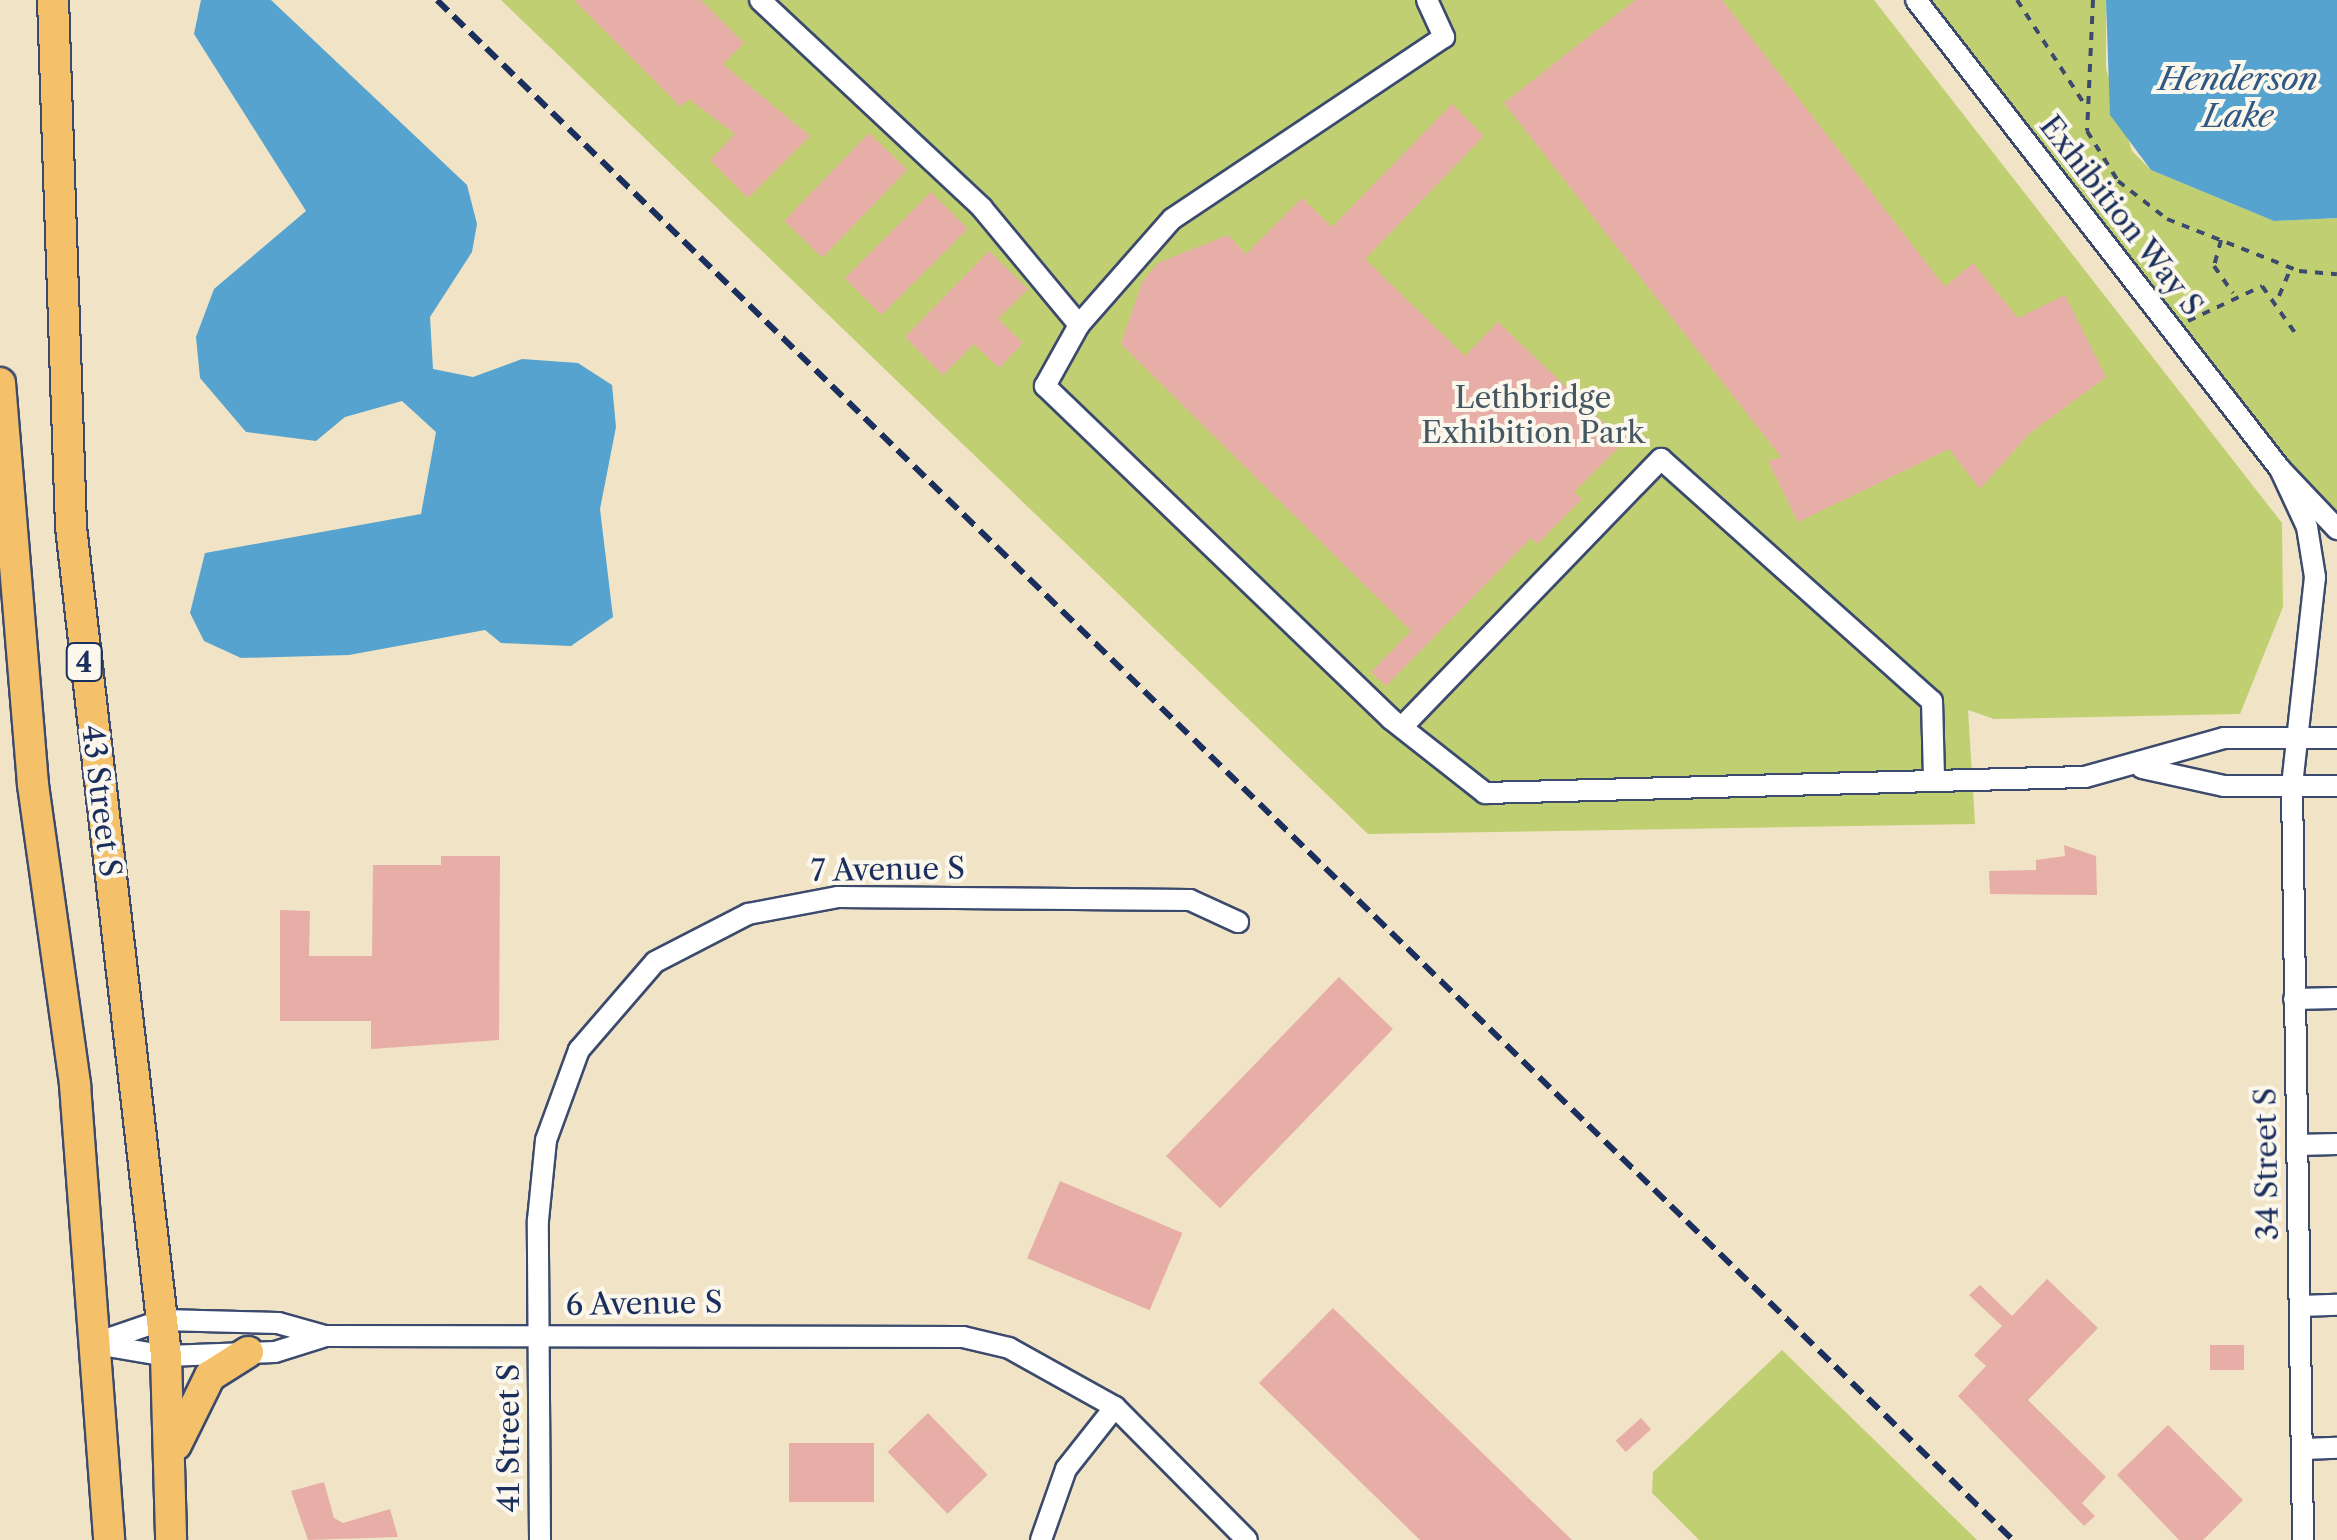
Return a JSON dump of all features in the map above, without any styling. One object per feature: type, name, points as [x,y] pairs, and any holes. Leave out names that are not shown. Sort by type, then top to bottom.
[{"type":"highway","name":"43 Street S","points":[[54,0],[71,527],[166,1356],[171,1540]]},
{"type":"highway","name":"4","points":[[0,384],[34,784],[75,1085],[109,1540]]},
{"type":"highway","points":[[171,1457],[210,1376],[248,1352]]},
{"type":"street","points":[[760,0],[982,208],[1078,325]]},
{"type":"street","points":[[1427,0],[1444,38],[1172,219],[1078,325],[1046,386],[1402,727],[1485,794],[1961,779],[2140,768],[2224,786],[2337,786]]},
{"type":"street","name":"Exhibition Way S","points":[[1916,0],[2280,468]]},
{"type":"street","points":[[1402,727],[1662,460],[1932,701],[1934,780]]},
{"type":"street","points":[[2280,468],[2337,530]]},
{"type":"street","name":"34 Street S","points":[[2280,468],[2307,527],[2315,577],[2292,786],[2303,1540]]},
{"type":"street","points":[[2140,768],[2224,738],[2337,738]]},
{"type":"street","name":"7 Avenue S","points":[[538,1335],[541,1180],[562,1090],[602,1016],[681,944],[784,903],[838,897],[1190,900],[1238,922]]},
{"type":"street","points":[[2294,998],[2337,998]]},
{"type":"street","points":[[2297,1145],[2337,1144]]},
{"type":"street","points":[[2300,1306],[2337,1305]]},
{"type":"street","name":"6 Avenue S","points":[[93,1344],[162,1320],[278,1323],[325,1336]]},
{"type":"street","name":"41 Street S","points":[[538,1335],[540,1540]]},
{"type":"street","name":"6 Avenue S","points":[[93,1344],[166,1356],[248,1352],[325,1336],[963,1337],[1009,1348],[1115,1408],[1247,1540]]},
{"type":"street","points":[[1041,1540],[1066,1468],[1115,1408]]},
{"type":"street","points":[[2303,1449],[2337,1448]]},
{"type":"path","points":[[2017,0],[2085,106]]},
{"type":"path","points":[[2093,0],[2085,106],[2090,141],[2130,195],[2221,240],[2291,268],[2337,274]]},
{"type":"path","points":[[2221,240],[2214,266],[2234,295]]},
{"type":"path","points":[[2279,298],[2291,268]]},
{"type":"path","points":[[2174,332],[2234,295],[2262,286],[2279,298],[2298,337]]},
{"type":"green space","name":"Lethbridge Exhibition Park","points":[[501,0],[1874,0],[2282,523],[2283,607],[2240,714],[1994,719],[1968,710],[1975,824],[1368,834]]},
{"type":"green space","points":[[1916,0],[2106,0],[2106,69],[2132,151],[2151,170],[2274,221],[2337,218],[2337,529]]},
{"type":"green space","points":[[1782,1350],[1977,1540],[1699,1540],[1652,1493],[1653,1472]]},
{"type":"water","points":[[201,0],[271,0],[467,185],[477,224],[472,252],[430,317],[433,369],[473,377],[522,359],[578,363],[612,385],[616,427],[600,509],[613,617],[571,646],[501,643],[485,630],[349,655],[241,658],[204,641],[190,613],[205,553],[421,514],[436,432],[402,401],[345,417],[316,441],[246,432],[200,378],[196,337],[214,289],[306,211],[194,34]]},
{"type":"water","name":"Henderson Lake","points":[[2106,0],[2337,0],[2337,218],[2274,221],[2151,170],[2110,115]]},
{"type":"building","points":[[574,0],[701,0],[744,43],[723,64],[810,136],[748,198],[710,160],[735,134],[689,99],[681,107]]},
{"type":"building","points":[[1635,0],[1722,0],[1945,287],[1973,263],[2018,318],[2065,295],[2106,377],[2029,434],[1980,489],[1949,449],[1798,522],[1768,461],[1781,457],[1504,103]]},
{"type":"building","points":[[1452,104],[1484,136],[1365,259],[1465,356],[1498,322],[1624,442],[1574,492],[1582,499],[1537,544],[1531,538],[1386,686],[1371,672],[1411,631],[1121,344],[1142,282],[1158,263],[1228,235],[1246,254],[1302,198],[1332,227]]},
{"type":"building","points":[[869,133],[907,170],[822,258],[784,221]]},
{"type":"building","points":[[931,192],[968,229],[882,315],[845,278]]},
{"type":"building","points":[[989,251],[1028,289],[998,319],[1023,343],[999,368],[974,344],[943,375],[905,337]]},
{"type":"building","points":[[2064,845],[2096,856],[2097,895],[1990,894],[1989,871],[2036,870],[2036,860],[2065,856]]},
{"type":"building","points":[[441,856],[500,856],[499,1040],[371,1049],[371,1021],[280,1021],[280,910],[310,911],[309,956],[372,956],[373,865],[441,865]]},
{"type":"building","points":[[1339,977],[1393,1029],[1220,1208],[1166,1156]]},
{"type":"building","points":[[1060,1181],[1182,1233],[1150,1310],[1027,1258]]},
{"type":"building","points":[[2047,1279],[2098,1328],[2028,1400],[2106,1477],[2082,1503],[2095,1516],[2084,1526],[1958,1396],[1986,1366],[1974,1355],[2002,1326],[1969,1295],[1980,1285],[2012,1316]]},
{"type":"building","points":[[1333,1308],[1572,1540],[1420,1540],[1259,1383]]},
{"type":"building","points":[[2210,1345],[2244,1345],[2244,1370],[2210,1370]]},
{"type":"building","points":[[928,1413],[988,1475],[947,1514],[888,1452]]},
{"type":"building","points":[[1641,1418],[1651,1429],[1626,1452],[1616,1441]]},
{"type":"building","points":[[2168,1425],[2243,1500],[2203,1540],[2179,1540],[2117,1475]]},
{"type":"building","points":[[789,1443],[874,1443],[874,1502],[789,1502]]},
{"type":"building","points":[[324,1482],[334,1518],[343,1523],[390,1509],[398,1537],[308,1540],[291,1491]]},
{"type":"railway","points":[[437,0],[2013,1540]]}]
